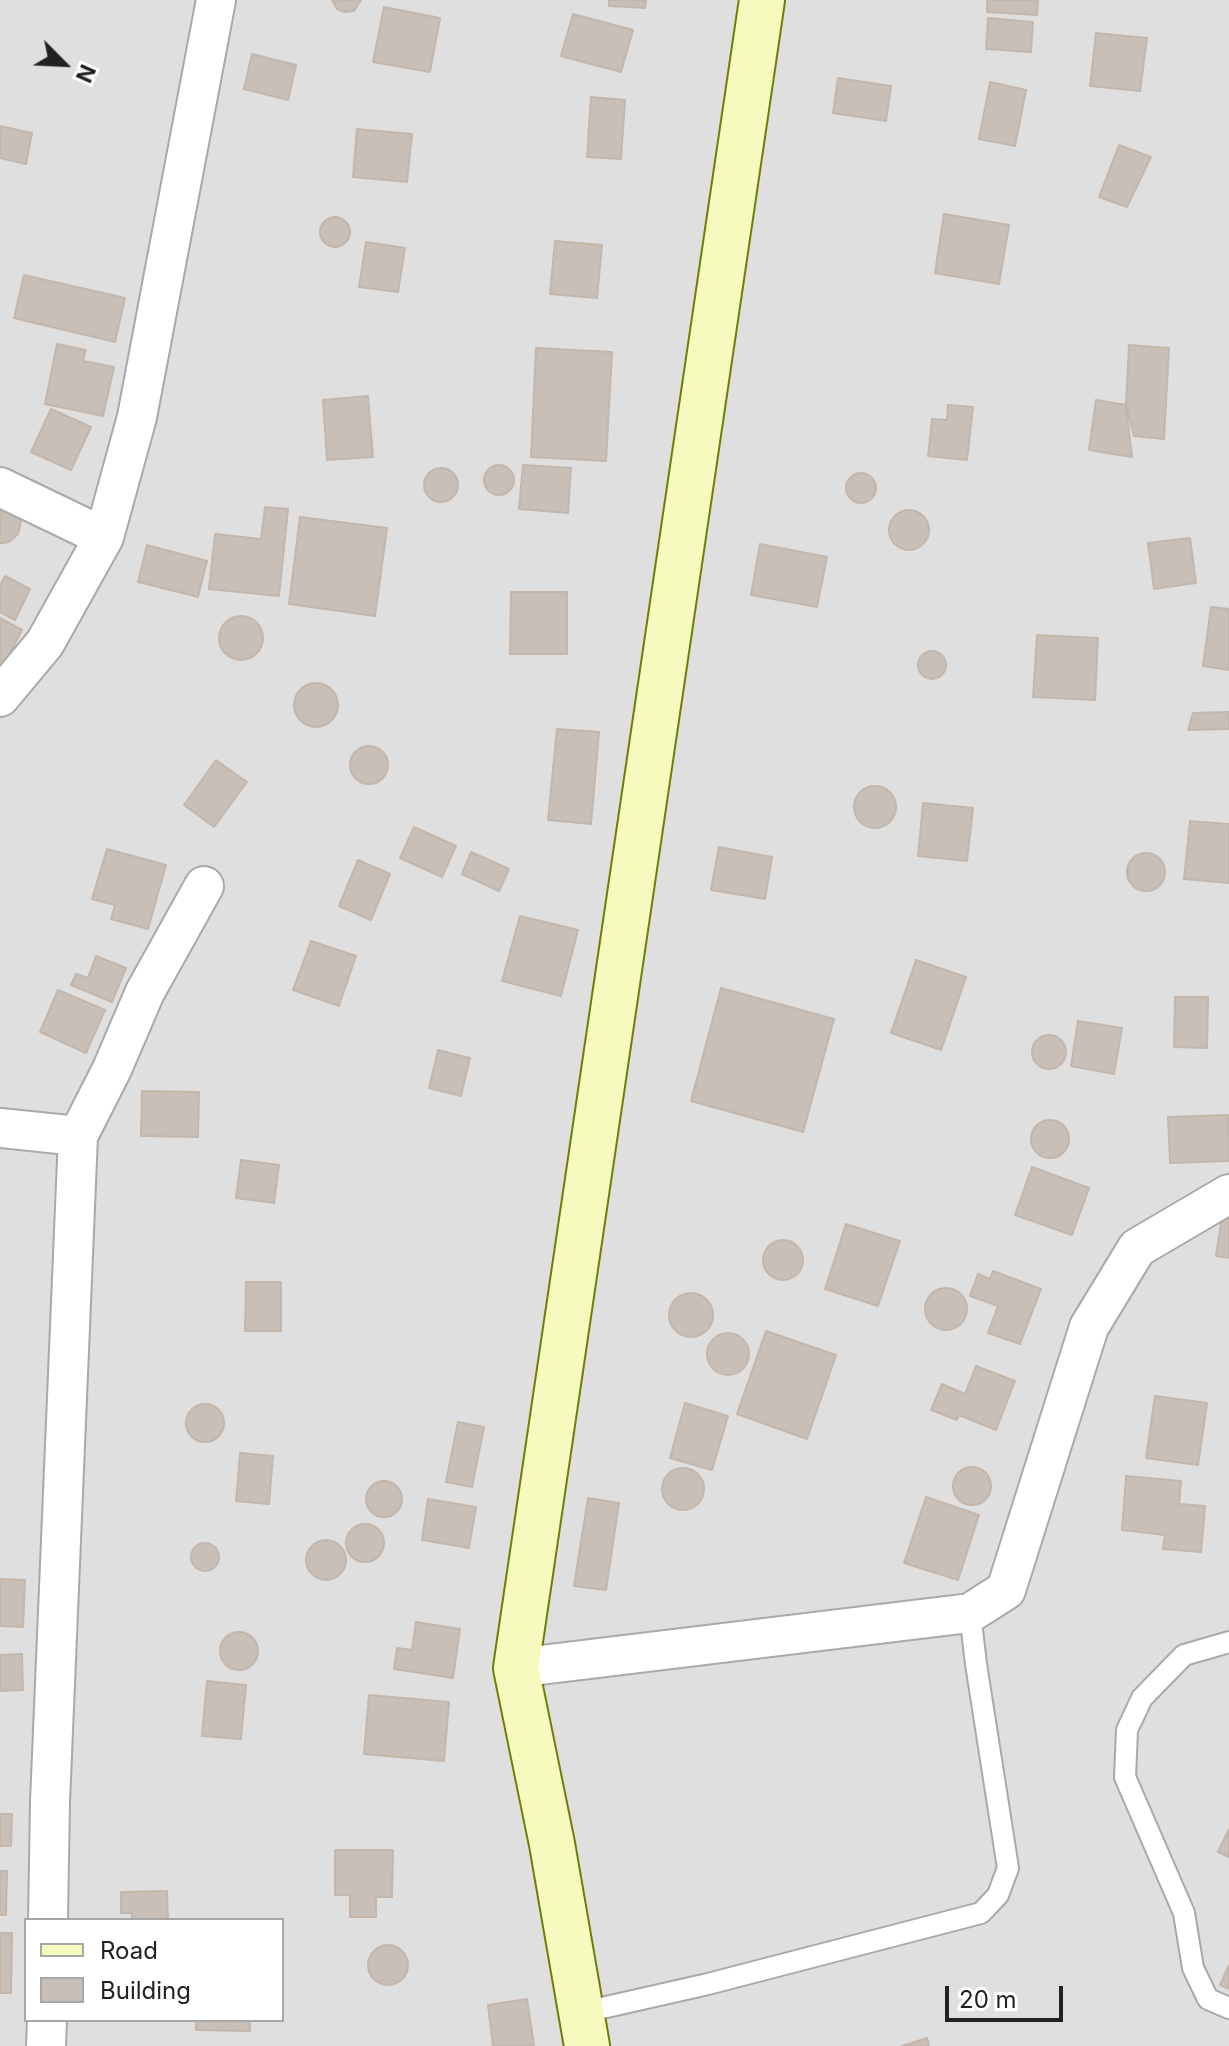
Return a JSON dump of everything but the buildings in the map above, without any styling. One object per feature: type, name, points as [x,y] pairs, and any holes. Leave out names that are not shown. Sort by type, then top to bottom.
[{"type":"main road","points":[[584,2029],[552,1844],[516,1668],[762,0]]},
{"type":"street","points":[[0,697],[45,643],[104,537],[137,417],[216,0]]},
{"type":"street","points":[[0,487],[104,537]]},
{"type":"street","points":[[48,1918],[51,1770],[78,1136],[112,1069],[145,992],[204,886]]},
{"type":"street","points":[[0,1128],[78,1136]]},
{"type":"street","points":[[516,1668],[970,1613],[1006,1590],[1089,1327],[1137,1248],[1229,1194]]},
{"type":"street","points":[[46,2046],[47,2022]]},
{"type":"lane","points":[[584,2029],[708,1984],[981,1913],[998,1895],[1008,1868],[970,1613]]},
{"type":"lane","points":[[1229,1642],[1184,1655],[1142,1698],[1127,1730],[1125,1777],[1184,1913],[1193,1968],[1208,1999],[1229,2008]]},
{"type":"shaded area","points":[[0,0],[1229,0],[1229,2046],[0,2046]]}]
